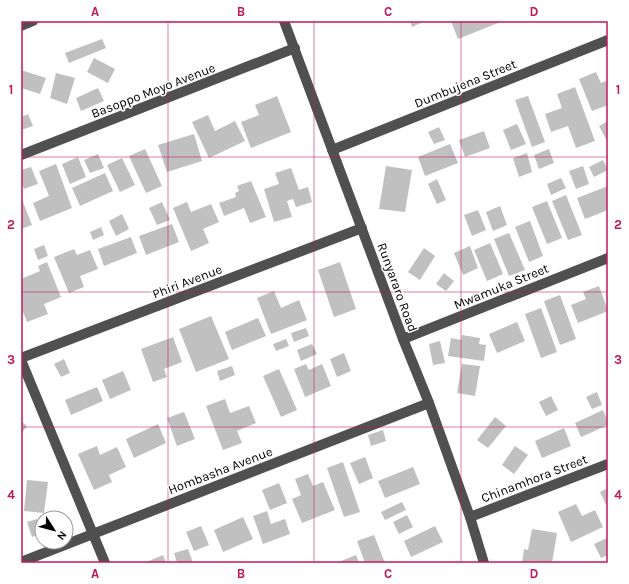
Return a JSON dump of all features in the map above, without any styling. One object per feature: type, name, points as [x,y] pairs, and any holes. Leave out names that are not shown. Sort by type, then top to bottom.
[{"type":"street","points":[[21,26],[33,21]]},
{"type":"street","name":"Runyararo Road","points":[[284,21],[403,339],[429,403],[470,517],[484,563]]},
{"type":"street","name":"Dumbujena Street","points":[[332,150],[608,40]]},
{"type":"street","name":"Basoppo Moyo Avenue","points":[[21,155],[295,48]]},
{"type":"street","name":"Phiri Avenue","points":[[21,359],[362,228]]},
{"type":"street","name":"Mwamuka Street","points":[[403,339],[608,258]]},
{"type":"street","points":[[21,359],[105,563]]},
{"type":"street","name":"Hombasha Avenue","points":[[21,562],[92,533],[429,403]]},
{"type":"street","name":"Chinamhora Street","points":[[470,517],[608,464]]},
{"type":"building","points":[[410,21],[425,21],[412,27]]},
{"type":"building","points":[[451,21],[503,21],[458,39]]},
{"type":"building","points":[[102,39],[106,48],[69,63],[65,53]]},
{"type":"building","points":[[94,58],[115,69],[108,83],[87,72]]},
{"type":"building","points":[[21,70],[46,78],[40,94],[21,88]]},
{"type":"building","points":[[596,72],[601,83],[608,80],[608,105],[592,111],[579,79]]},
{"type":"building","points":[[56,73],[75,78],[67,104],[50,98]]},
{"type":"building","points":[[575,87],[595,141],[576,148],[568,126],[551,132],[545,114],[562,108],[557,94]]},
{"type":"building","points":[[98,88],[104,101],[81,111],[76,98]]},
{"type":"building","points":[[277,96],[291,132],[251,148],[241,122],[259,115],[255,105]]},
{"type":"building","points":[[528,96],[545,142],[532,147],[515,100]]},
{"type":"building","points":[[28,114],[33,126],[21,130],[21,117]]},
{"type":"building","points":[[208,115],[215,131],[235,121],[245,141],[209,158],[192,122]]},
{"type":"building","points":[[608,121],[608,143],[599,126]]},
{"type":"building","points":[[517,124],[526,144],[511,150],[503,130]]},
{"type":"building","points":[[439,127],[445,140],[434,144],[428,132]]},
{"type":"building","points":[[484,131],[490,148],[465,157],[459,140]]},
{"type":"building","points":[[194,134],[202,161],[167,172],[158,145]]},
{"type":"building","points":[[450,144],[458,163],[425,176],[418,157]]},
{"type":"building","points":[[145,149],[162,186],[146,193],[129,156]]},
{"type":"building","points":[[549,149],[554,163],[539,169],[534,155]]},
{"type":"building","points":[[527,153],[532,172],[519,177],[513,158]]},
{"type":"building","points":[[98,154],[104,168],[90,173],[84,160]]},
{"type":"building","points":[[78,157],[86,177],[70,184],[62,164]]},
{"type":"building","points":[[122,158],[135,185],[120,192],[107,165]]},
{"type":"building","points":[[603,160],[608,170],[594,177],[589,167]]},
{"type":"building","points":[[56,164],[72,208],[40,221],[33,203],[49,196],[39,171]]},
{"type":"building","points":[[386,166],[412,170],[405,212],[379,209]]},
{"type":"building","points":[[583,166],[589,184],[576,189],[569,171]]},
{"type":"building","points":[[31,167],[38,184],[24,189],[21,182],[21,170]]},
{"type":"building","points":[[291,168],[299,190],[308,187],[312,202],[296,207],[293,199],[287,201],[292,217],[274,222],[264,189],[279,184],[275,173]]},
{"type":"building","points":[[105,173],[113,191],[80,206],[72,188]]},
{"type":"building","points":[[561,178],[566,188],[551,195],[547,184]]},
{"type":"building","points":[[437,179],[446,200],[437,204],[428,184]]},
{"type":"building","points":[[251,181],[266,217],[250,223],[244,208],[224,216],[219,203],[236,197],[235,193],[239,191],[237,186]]},
{"type":"building","points":[[608,186],[608,210],[585,219],[577,198]]},
{"type":"building","points":[[566,195],[582,235],[568,240],[552,201]]},
{"type":"building","points":[[21,197],[32,225],[21,229]]},
{"type":"building","points":[[547,201],[562,238],[547,244],[532,207]]},
{"type":"building","points":[[162,202],[170,220],[157,225],[149,208]]},
{"type":"building","points":[[187,202],[191,212],[211,204],[219,222],[203,229],[209,243],[191,251],[173,208]]},
{"type":"building","points":[[500,206],[507,225],[493,231],[486,212]]},
{"type":"building","points":[[478,210],[486,230],[472,236],[464,215]]},
{"type":"building","points":[[122,214],[129,229],[116,236],[109,221]]},
{"type":"building","points":[[530,221],[543,256],[529,262],[515,227]]},
{"type":"building","points":[[172,224],[179,242],[146,255],[139,236]]},
{"type":"building","points":[[101,227],[104,235],[93,240],[90,232]]},
{"type":"building","points":[[509,233],[525,270],[509,276],[494,239]]},
{"type":"building","points":[[131,237],[137,253],[104,266],[98,249]]},
{"type":"building","points":[[490,243],[503,274],[487,281],[474,250]]},
{"type":"building","points":[[44,245],[48,256],[38,260],[34,249]]},
{"type":"building","points":[[470,246],[478,268],[463,275],[454,253]]},
{"type":"building","points":[[424,248],[435,256],[420,280],[408,272]]},
{"type":"building","points":[[74,249],[77,255],[90,250],[98,269],[80,276],[84,287],[69,293],[54,257]]},
{"type":"building","points":[[47,262],[61,297],[44,304],[48,314],[27,322],[21,307],[21,279],[40,271],[38,266]]},
{"type":"building","points":[[340,262],[356,309],[334,317],[318,270]]},
{"type":"building","points":[[444,273],[454,281],[446,291],[436,284]]},
{"type":"building","points":[[599,286],[608,311],[578,323],[571,305],[586,299],[583,292]]},
{"type":"building","points":[[274,291],[281,308],[299,300],[307,320],[271,334],[257,298]]},
{"type":"building","points":[[560,295],[576,339],[560,345],[544,301]]},
{"type":"building","points":[[541,308],[557,352],[541,358],[525,314]]},
{"type":"building","points":[[211,316],[229,359],[196,372],[179,329]]},
{"type":"building","points":[[258,318],[266,336],[232,350],[225,332]]},
{"type":"building","points":[[517,322],[525,341],[497,353],[489,334]]},
{"type":"building","points":[[306,328],[309,336],[294,342],[291,333]]},
{"type":"building","points":[[462,335],[480,338],[479,344],[486,345],[484,361],[448,356],[451,338],[461,340]]},
{"type":"building","points":[[173,337],[182,362],[164,369],[167,377],[153,382],[141,349]]},
{"type":"building","points":[[286,339],[289,346],[276,351],[273,344]]},
{"type":"building","points":[[440,341],[445,363],[433,365],[429,344]]},
{"type":"building","points":[[312,344],[317,354],[301,361],[297,350]]},
{"type":"building","points":[[344,353],[351,371],[337,377],[330,359]]},
{"type":"building","points":[[64,359],[70,373],[61,377],[54,364]]},
{"type":"building","points":[[306,364],[309,370],[322,364],[331,386],[305,397],[294,369]]},
{"type":"building","points":[[462,364],[480,366],[475,396],[457,393]]},
{"type":"building","points":[[232,366],[235,375],[220,381],[217,371]]},
{"type":"building","points":[[279,369],[297,410],[281,417],[263,376]]},
{"type":"building","points":[[123,371],[131,390],[110,399],[102,380]]},
{"type":"building","points":[[97,387],[103,401],[71,415],[65,400]]},
{"type":"building","points":[[597,392],[602,405],[592,409],[586,397]]},
{"type":"building","points":[[551,396],[558,410],[546,416],[539,402]]},
{"type":"building","points":[[225,399],[230,413],[249,406],[256,423],[237,431],[242,443],[223,450],[206,406]]},
{"type":"building","points":[[603,410],[608,425],[581,437],[575,423]]},
{"type":"building","points":[[184,412],[195,439],[177,446],[167,418]]},
{"type":"building","points":[[495,417],[506,426],[488,448],[477,440]]},
{"type":"building","points":[[21,421],[27,426],[21,434]]},
{"type":"building","points":[[158,424],[166,443],[134,458],[126,439]]},
{"type":"building","points":[[564,428],[571,446],[542,458],[535,441]]},
{"type":"building","points":[[383,430],[386,441],[371,446],[368,435]]},
{"type":"building","points":[[97,446],[100,455],[117,447],[126,467],[109,475],[112,482],[94,490],[78,454]]},
{"type":"building","points":[[515,446],[528,455],[514,474],[502,465]]},
{"type":"building","points":[[365,457],[373,478],[359,484],[350,463]]},
{"type":"building","points":[[343,462],[360,512],[344,517],[327,468]]},
{"type":"building","points":[[413,467],[420,484],[385,498],[378,481]]},
{"type":"building","points":[[308,474],[313,486],[323,482],[335,510],[302,523],[292,499],[301,495],[295,479]]},
{"type":"building","points":[[27,480],[48,482],[44,510],[34,510],[34,512],[24,511]]},
{"type":"building","points":[[279,483],[287,503],[270,510],[262,490]]},
{"type":"building","points":[[608,488],[608,509],[600,492]]},
{"type":"building","points":[[402,502],[406,510],[385,520],[381,512]]},
{"type":"building","points":[[576,504],[582,516],[595,510],[603,527],[571,542],[558,512]]},
{"type":"building","points":[[267,511],[271,524],[285,519],[290,534],[263,544],[253,516]]},
{"type":"building","points":[[407,515],[413,527],[399,534],[393,522]]},
{"type":"building","points":[[243,517],[253,539],[223,552],[214,530]]},
{"type":"building","points":[[34,520],[34,536],[32,537],[27,522]]},
{"type":"building","points":[[201,526],[209,545],[194,551],[186,532]]},
{"type":"building","points":[[435,526],[443,542],[411,557],[404,541]]},
{"type":"building","points":[[532,529],[557,533],[552,563],[522,563],[524,549],[528,550]]},
{"type":"building","points":[[374,535],[385,563],[365,563],[357,541]]},
{"type":"building","points":[[607,538],[608,555],[601,558],[594,544]]},
{"type":"building","points":[[188,549],[193,563],[177,563],[174,553]]},
{"type":"building","points":[[163,555],[166,563],[144,563]]},
{"type":"building","points":[[356,555],[359,563],[336,563]]}]
